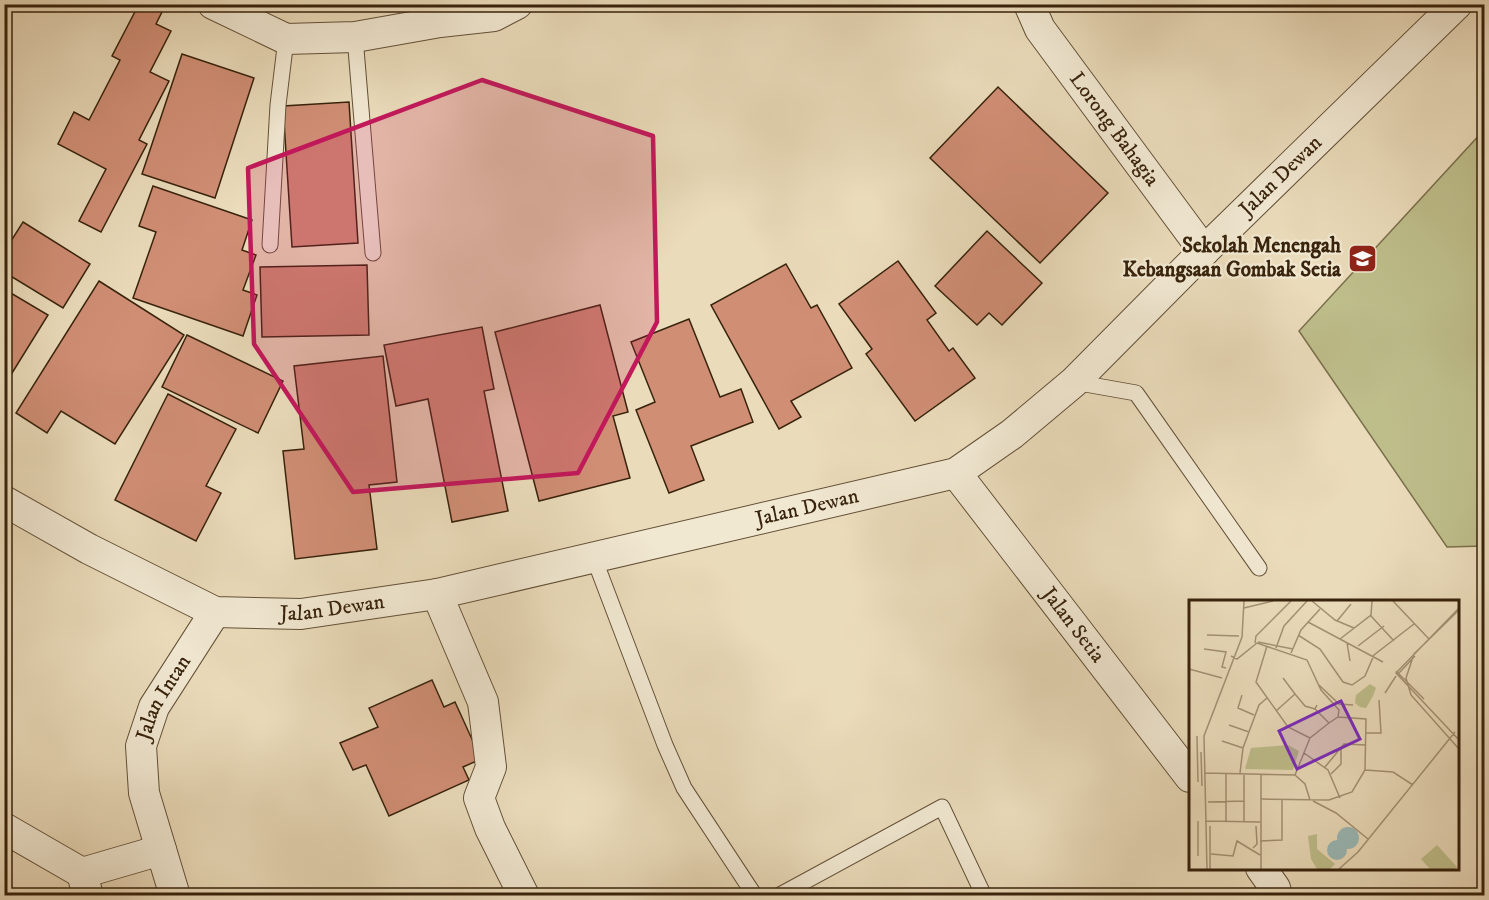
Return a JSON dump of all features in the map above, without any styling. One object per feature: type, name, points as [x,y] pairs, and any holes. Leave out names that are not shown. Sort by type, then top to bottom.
[{"type":"street","points":[[213,4],[286,39],[355,37],[446,13],[494,16],[516,4]]},
{"type":"street","name":"Lorong Bahagia","points":[[1029,4],[1040,29],[1204,251]]},
{"type":"street","name":"Jalan Dewan","points":[[4,501],[89,549],[215,612],[301,614],[438,594],[956,473],[1012,434],[1074,382],[1204,251],[1457,4]]},
{"type":"street","name":"Jalan Setia","points":[[956,473],[1189,774]]},
{"type":"street","points":[[438,594],[483,702],[491,767],[479,798],[490,828],[524,896]]},
{"type":"street","name":"Jalan Intan","points":[[175,896],[144,793],[141,746],[154,707],[215,612]]},
{"type":"street","points":[[4,828],[85,884],[161,850]]},
{"type":"street","points":[[1262,870],[1275,888],[1277,896]]},
{"type":"lane","points":[[355,37],[373,253]]},
{"type":"lane","points":[[270,245],[278,105],[286,39]]},
{"type":"lane","points":[[1074,382],[1136,393],[1259,568]]},
{"type":"lane","points":[[594,558],[665,745],[684,788],[755,896]]},
{"type":"lane","points":[[778,896],[942,807],[984,896]]},
{"type":"highlighted area","points":[[482,80],[653,136],[657,322],[578,473],[353,492],[254,344],[248,168]]},
{"type":"green space","points":[[1484,130],[1484,546],[1447,547],[1299,331]]},
{"type":"building","points":[[4,4],[14,4],[4,19]]},
{"type":"building","points":[[139,4],[165,6],[156,24],[171,31],[150,72],[169,81],[139,140],[147,144],[101,232],[79,221],[106,169],[58,144],[74,112],[89,120],[120,60],[112,56]]},
{"type":"building","points":[[182,54],[254,78],[215,198],[142,174]]},
{"type":"building","points":[[998,87],[1108,193],[1040,263],[930,158]]},
{"type":"building","points":[[349,102],[358,243],[292,247],[283,106]]},
{"type":"building","points":[[153,186],[252,220],[242,250],[256,255],[243,290],[257,295],[243,336],[133,298],[156,232],[139,226]]},
{"type":"building","points":[[23,222],[90,264],[63,308],[4,272],[4,252]]},
{"type":"building","points":[[987,231],[1042,283],[1002,325],[989,313],[977,325],[935,286]]},
{"type":"building","points":[[898,261],[936,313],[927,320],[949,351],[953,348],[975,378],[915,421],[866,354],[872,349],[839,304]]},
{"type":"building","points":[[786,264],[811,308],[817,305],[852,368],[791,401],[801,417],[779,429],[711,305]]},
{"type":"building","points":[[367,265],[369,335],[262,337],[260,267]]},
{"type":"building","points":[[99,281],[184,335],[115,444],[61,411],[47,433],[16,413]]},
{"type":"building","points":[[4,289],[48,315],[4,386]]},
{"type":"building","points":[[600,305],[628,412],[613,416],[630,478],[539,501],[495,332]]},
{"type":"building","points":[[689,319],[720,397],[741,389],[753,422],[691,446],[704,480],[669,493],[636,410],[655,402],[631,342]]},
{"type":"building","points":[[482,327],[494,389],[484,391],[508,511],[452,522],[428,399],[396,406],[384,345]]},
{"type":"building","points":[[187,335],[283,381],[258,433],[162,387]]},
{"type":"building","points":[[383,356],[397,482],[369,485],[377,549],[295,559],[283,451],[304,449],[294,366]]},
{"type":"building","points":[[168,394],[236,429],[206,486],[221,493],[196,541],[115,500]]},
{"type":"building","points":[[432,680],[444,707],[455,702],[481,759],[463,767],[469,780],[389,816],[366,765],[353,770],[340,743],[378,727],[369,708]]},
{"type":"place","name":"Sekolah Menengah Kebangsaan Gombak Setia","points":[[1362,258]]}]
